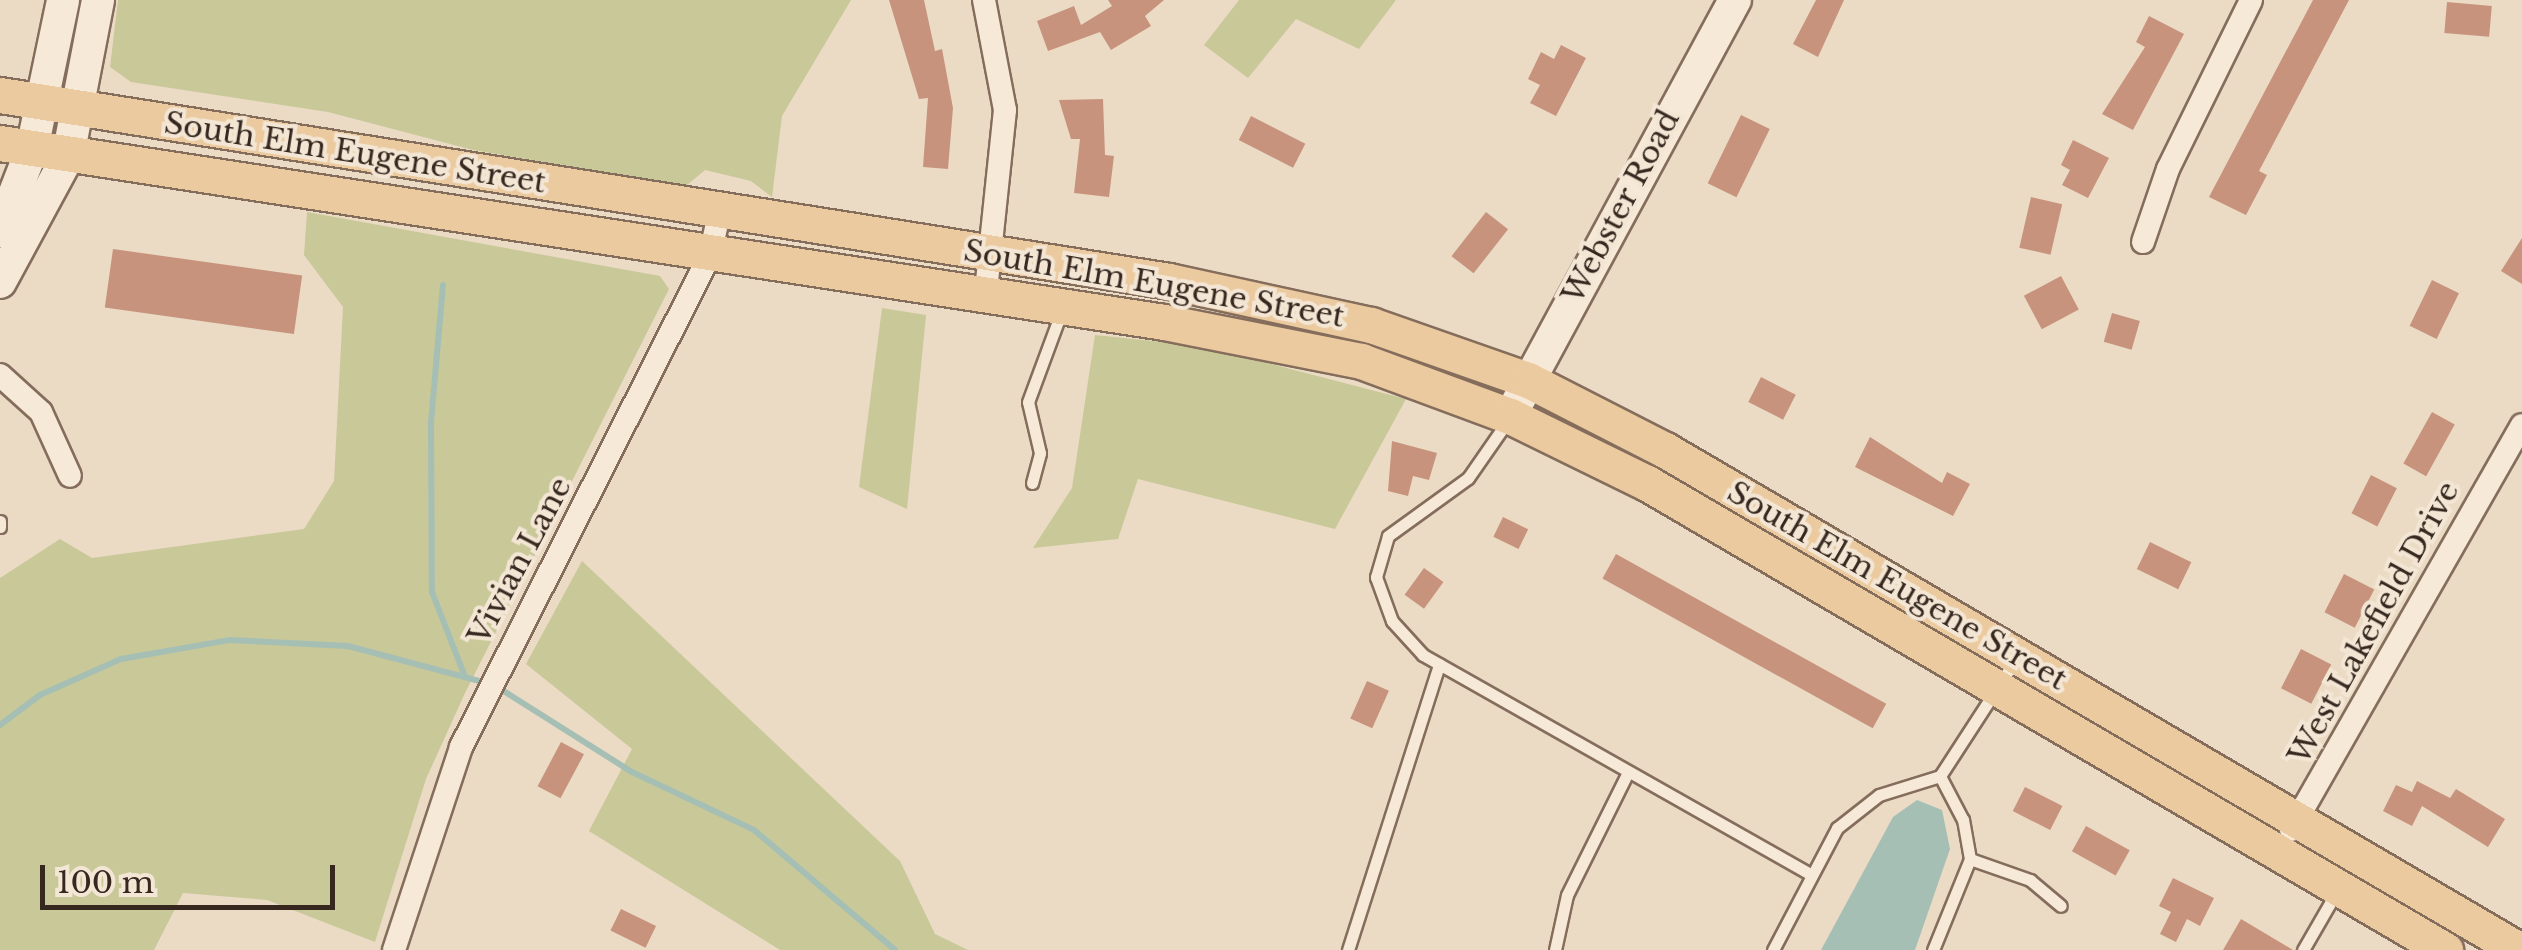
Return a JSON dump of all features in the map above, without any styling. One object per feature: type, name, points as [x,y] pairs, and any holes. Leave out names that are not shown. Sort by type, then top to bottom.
[{"type":"main road","name":"South Elm Eugene Street","points":[[0,94],[1248,295],[1371,325],[1528,380],[1665,450],[2519,950]]},
{"type":"main road","name":"South Elm Eugene Street","points":[[16,146],[1062,309],[1345,358],[1510,416],[1647,483],[2445,950]]},
{"type":"street","points":[[0,282],[68,156],[60,106],[63,0]]},
{"type":"street","points":[[0,231],[16,146],[60,106],[98,0]]},
{"type":"street","points":[[984,0],[1004,110],[985,299]]},
{"type":"street","name":"Webster Road","points":[[1510,416],[1736,0]]},
{"type":"street","points":[[2143,242],[2168,169],[2251,0]]},
{"type":"street","name":"Vivian Lane","points":[[394,950],[460,747],[710,256],[720,210]]},
{"type":"street","points":[[0,376],[41,412],[70,476]]},
{"type":"street","name":"West Lakefield Drive","points":[[2278,851],[2522,425]]},
{"type":"lane","points":[[1032,482],[1040,453],[1028,402],[1062,309]]},
{"type":"lane","points":[[1510,416],[1468,478],[1403,520],[1382,548],[1376,577],[1383,604],[1409,642],[1439,664],[1626,776],[1809,873]]},
{"type":"lane","points":[[1772,950],[1809,873],[1861,806],[1940,776],[2017,657]]},
{"type":"lane","points":[[1348,950],[1439,664]]},
{"type":"lane","points":[[1555,950],[1568,895],[1626,776]]},
{"type":"lane","points":[[1933,950],[1970,859],[1963,820],[1940,776]]},
{"type":"lane","points":[[1970,859],[2030,880],[2061,906]]},
{"type":"lane","points":[[2303,950],[2339,887]]},
{"type":"green space","points":[[118,0],[851,0],[782,116],[772,197],[751,181],[705,170],[686,186],[473,150],[328,112],[131,82],[110,67]]},
{"type":"green space","points":[[1239,0],[1396,0],[1359,49],[1296,19],[1248,78],[1204,45]]},
{"type":"green space","points":[[307,212],[660,276],[669,289],[465,693],[426,779],[375,942],[267,900],[183,893],[154,950],[0,950],[0,578],[60,539],[92,558],[304,529],[334,481],[343,307],[304,255]]},
{"type":"green space","points":[[882,308],[926,315],[907,509],[859,487]]},
{"type":"green space","points":[[1095,335],[1201,346],[1406,399],[1335,529],[1138,479],[1118,539],[1033,548],[1072,488]]},
{"type":"green space","points":[[582,561],[900,861],[935,934],[968,950],[780,950],[589,831],[632,749],[526,664]]},
{"type":"shaded area","points":[[1917,800],[1942,810],[1950,849],[1915,950],[1821,950],[1893,817]]},
{"type":"building","points":[[889,0],[924,0],[935,51],[942,49],[953,108],[948,169],[923,167],[928,98],[919,99]]},
{"type":"building","points":[[1108,0],[1164,0],[1145,16],[1151,26],[1111,50],[1100,32],[1048,51],[1037,21],[1074,6],[1081,25],[1112,6]]},
{"type":"building","points":[[1816,0],[1844,0],[1818,57],[1793,44]]},
{"type":"building","points":[[2313,0],[2349,0],[2259,171],[2267,175],[2246,215],[2209,197]]},
{"type":"building","points":[[2447,2],[2492,6],[2489,37],[2444,33]]},
{"type":"building","points":[[2149,16],[2184,34],[2133,130],[2102,114],[2145,47],[2136,42]]},
{"type":"building","points":[[1561,45],[1586,58],[1556,116],[1530,103],[1540,85],[1528,79],[1541,52],[1554,59]]},
{"type":"building","points":[[1103,99],[1105,155],[1114,156],[1109,197],[1074,193],[1080,139],[1071,139],[1059,100]]},
{"type":"building","points":[[1741,115],[1770,129],[1736,197],[1708,183]]},
{"type":"building","points":[[1251,116],[1305,144],[1293,168],[1239,140]]},
{"type":"building","points":[[2073,140],[2109,158],[2088,198],[2062,185],[2070,170],[2061,165]]},
{"type":"building","points":[[2031,197],[2062,204],[2050,255],[2019,248]]},
{"type":"building","points":[[1486,212],[1508,229],[1474,273],[1452,256]]},
{"type":"building","points":[[2522,238],[2522,284],[2501,271]]},
{"type":"building","points":[[113,249],[302,276],[294,334],[105,307]]},
{"type":"building","points":[[2061,276],[2079,310],[2042,329],[2024,296]]},
{"type":"building","points":[[2432,280],[2459,293],[2437,339],[2410,326]]},
{"type":"building","points":[[2112,313],[2140,321],[2132,350],[2104,342]]},
{"type":"building","points":[[1761,377],[1796,395],[1783,420],[1748,402]]},
{"type":"building","points":[[2432,412],[2455,425],[2426,476],[2403,464]]},
{"type":"building","points":[[1870,437],[1942,483],[1947,472],[1970,484],[1953,516],[1855,467]]},
{"type":"building","points":[[1392,441],[1437,453],[1429,480],[1413,476],[1408,496],[1388,491]]},
{"type":"building","points":[[2371,475],[2397,488],[2377,526],[2351,513]]},
{"type":"building","points":[[1503,517],[1528,529],[1519,549],[1493,537]]},
{"type":"building","points":[[2150,542],[2191,562],[2178,589],[2137,569]]},
{"type":"building","points":[[1616,554],[1886,704],[1873,728],[1602,578]]},
{"type":"building","points":[[1424,568],[1443,582],[1424,609],[1405,595]]},
{"type":"building","points":[[2344,574],[2374,589],[2355,628],[2324,612]]},
{"type":"building","points":[[2301,649],[2331,664],[2311,704],[2281,688]]},
{"type":"building","points":[[1367,681],[1389,691],[1372,728],[1350,718]]},
{"type":"building","points":[[561,742],[584,754],[560,798],[538,786]]},
{"type":"building","points":[[2417,781],[2450,798],[2456,789],[2505,819],[2488,847],[2422,806],[2412,826],[2383,811],[2396,785],[2412,792]]},
{"type":"building","points":[[2025,787],[2062,806],[2050,830],[2013,811]]},
{"type":"building","points":[[2086,826],[2130,850],[2116,876],[2072,851]]},
{"type":"building","points":[[2173,878],[2214,898],[2200,926],[2187,919],[2176,942],[2160,934],[2171,912],[2159,906]]},
{"type":"building","points":[[621,909],[656,926],[646,948],[610,931]]},
{"type":"building","points":[[2241,919],[2293,950],[2223,950]]},
{"type":"waterway","points":[[443,285],[431,423],[432,592],[464,674]]},
{"type":"waterway","points":[[0,725],[40,695],[121,659],[230,640],[348,646],[487,683]]},
{"type":"waterway","points":[[499,688],[632,772],[754,830],[895,950]]}]
